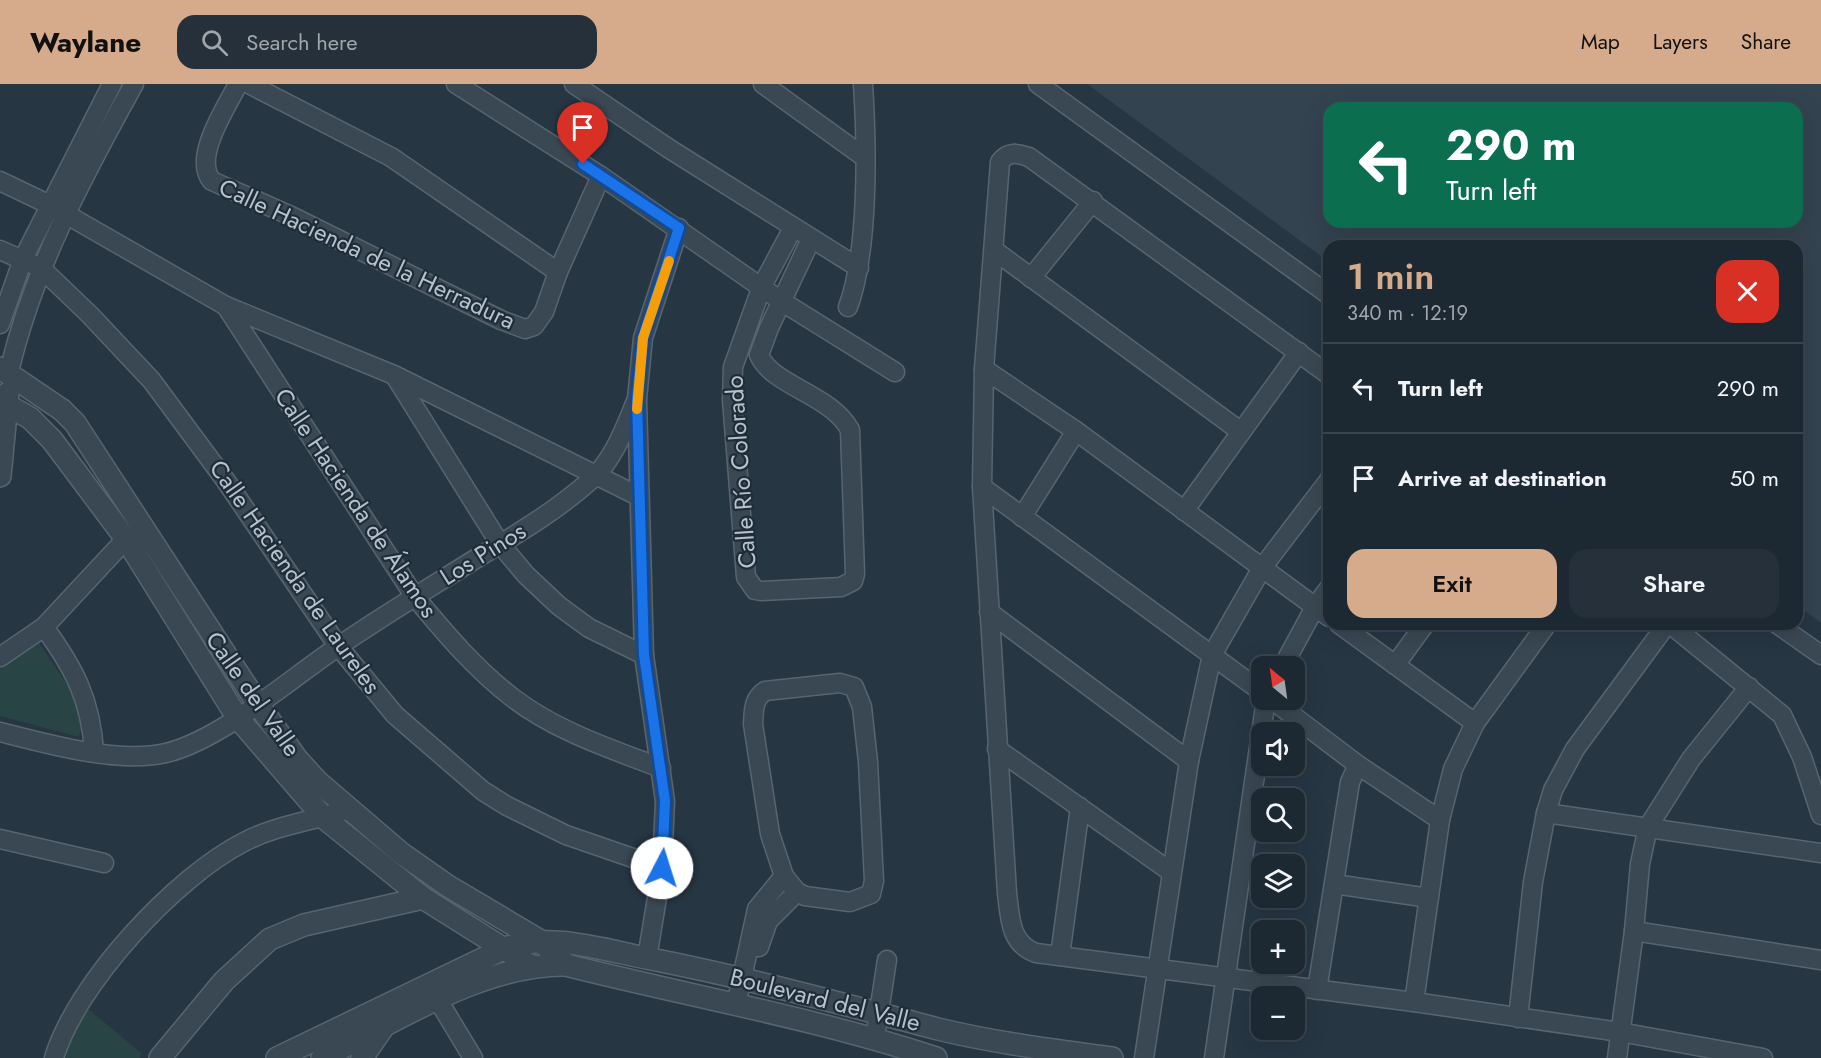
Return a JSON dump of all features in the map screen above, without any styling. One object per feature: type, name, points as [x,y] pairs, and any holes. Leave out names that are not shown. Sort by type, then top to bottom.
[{"type":"street","points":[[0,476],[4,370],[41,268],[58,209],[112,84]]},
{"type":"street","points":[[0,324],[23,259],[58,209],[134,84]]},
{"type":"street","name":"Calle Hacienda de la Herradura","points":[[238,84],[204,159],[206,174],[212,182],[289,215],[501,320],[525,329],[540,320],[558,272],[601,176]]},
{"type":"street","points":[[249,84],[391,157],[558,272]]},
{"type":"street","points":[[456,84],[679,228],[781,301],[895,372]]},
{"type":"street","points":[[574,84],[793,228],[859,268]]},
{"type":"street","points":[[763,84],[864,157]]},
{"type":"street","points":[[848,307],[859,268],[864,157],[863,84]]},
{"type":"street","points":[[1038,84],[1323,291]]},
{"type":"street","points":[[1323,370],[1093,201],[1029,157],[1009,154],[1000,162],[995,251],[984,369],[982,487],[997,749],[1010,921],[1024,949],[1060,956],[1226,976],[1620,1032],[1763,1058]]},
{"type":"street","points":[[0,182],[58,209],[226,306],[394,375],[638,496]]},
{"type":"street","points":[[1031,278],[1093,201]]},
{"type":"street","points":[[647,958],[662,868],[665,829],[661,768],[644,655],[637,399],[643,338],[679,228]]},
{"type":"street","points":[[762,286],[793,228]]},
{"type":"street","points":[[781,301],[811,239]]},
{"type":"street","name":"Calle Hacienda de Laureles","points":[[0,250],[41,268],[90,315],[152,381],[182,419],[338,646],[395,715],[483,791],[536,822],[566,835],[662,868]]},
{"type":"street","points":[[995,251],[1240,431]]},
{"type":"street","name":"Calle Río Colorado","points":[[762,286],[736,354],[732,381],[746,577],[755,590],[761,591],[842,587],[853,580],[855,574],[850,430],[839,412],[771,370],[761,360],[759,355],[781,301]]},
{"type":"street","name":"Calle Hacienda de Álamos","points":[[226,306],[415,597],[474,664],[514,699],[593,742],[661,768]]},
{"type":"street","points":[[1184,511],[1299,352]]},
{"type":"street","points":[[984,369],[1076,430],[1322,612],[1290,656]]},
{"type":"street","name":"Calle del Valle","points":[[4,370],[62,410],[75,423],[258,704],[297,759],[317,781],[400,853],[438,879],[539,940],[566,965]]},
{"type":"street","points":[[394,375],[500,544],[526,575],[559,606],[589,628],[644,655]]},
{"type":"street","name":"Los Pinos","points":[[0,732],[94,752],[135,756],[165,753],[201,739],[258,704],[338,646],[546,514],[594,476],[614,451],[637,399]]},
{"type":"street","name":"Calle del Valle","points":[[4,403],[30,418],[52,440],[126,539],[237,717],[324,818],[423,898],[532,967]]},
{"type":"street","points":[[1022,517],[1076,430]]},
{"type":"street","points":[[982,487],[1251,684]]},
{"type":"street","points":[[1144,1058],[1189,761],[1212,655],[1262,568],[1323,488]]},
{"type":"street","points":[[0,657],[44,627],[126,539]]},
{"type":"street","points":[[989,612],[1189,761]]},
{"type":"street","points":[[44,627],[61,652],[85,697],[93,720],[94,752]]},
{"type":"street","points":[[1347,630],[1475,723]]},
{"type":"street","points":[[1395,664],[1420,630]]},
{"type":"street","points":[[1414,1002],[1440,820],[1453,769],[1475,723],[1543,630]]},
{"type":"street","points":[[1518,1018],[1533,882],[1546,813],[1562,770],[1575,748],[1664,630]]},
{"type":"street","points":[[1677,630],[1773,705],[1790,727],[1821,814]]},
{"type":"street","points":[[1785,630],[1821,656]]},
{"type":"street","points":[[848,685],[860,695],[862,707],[868,762],[873,888],[866,898],[850,902],[819,900],[797,892],[784,876],[770,834],[753,724],[754,705],[758,696],[774,688],[848,685]]},
{"type":"street","points":[[1617,1058],[1634,931],[1640,864],[1648,827],[1691,759],[1749,687]]},
{"type":"street","points":[[1214,1058],[1264,710]]},
{"type":"street","points":[[1286,710],[1358,765],[1440,820]]},
{"type":"street","points":[[997,749],[1171,872]]},
{"type":"street","points":[[1317,990],[1350,782],[1358,765]]},
{"type":"street","points":[[1060,956],[1080,807]]},
{"type":"street","points":[[54,1058],[63,1030],[75,1009],[125,944],[168,896],[193,875],[245,841],[266,832],[324,818],[349,809]]},
{"type":"street","points":[[1546,813],[1821,853]]},
{"type":"street","points":[[0,839],[104,863]]},
{"type":"street","points":[[741,1006],[757,909],[784,876]]},
{"type":"street","points":[[1334,884],[1429,898]]},
{"type":"street","points":[[747,978],[768,921],[797,892]]},
{"type":"street","points":[[160,1058],[224,981],[270,939],[304,925],[423,898]]},
{"type":"street","points":[[1634,931],[1821,960]]},
{"type":"street","points":[[277,1058],[505,948],[539,940]]},
{"type":"street","name":"Boulevard del Valle","points":[[539,940],[747,978],[940,1029],[1007,1043],[1112,1058]]},
{"type":"street","points":[[875,1038],[887,960]]},
{"type":"street","name":"Boulevard del Valle","points":[[321,1058],[438,1000],[503,974],[532,967],[566,965],[875,1038],[938,1058]]},
{"type":"street","points":[[438,1000],[473,1058]]},
{"type":"street","points":[[362,1058],[383,1027]]},
{"type":"street","points":[[938,1058],[940,1029]]},
{"type":"shaded area","points":[[1087,84],[1821,84],[1821,623],[1803,610],[1803,240],[1323,240],[1323,258]]},
{"type":"green space","points":[[37,640],[85,711],[79,737],[0,716],[0,666]]},
{"type":"green space","points":[[86,1007],[141,1053],[140,1058],[66,1058],[73,1020]]},
{"type":"slow traffic","points":[[637,409],[643,338],[669,261]]},
{"type":"route","points":[[583,164],[679,228],[643,338],[637,399],[644,655],[665,801],[662,868]]}]
